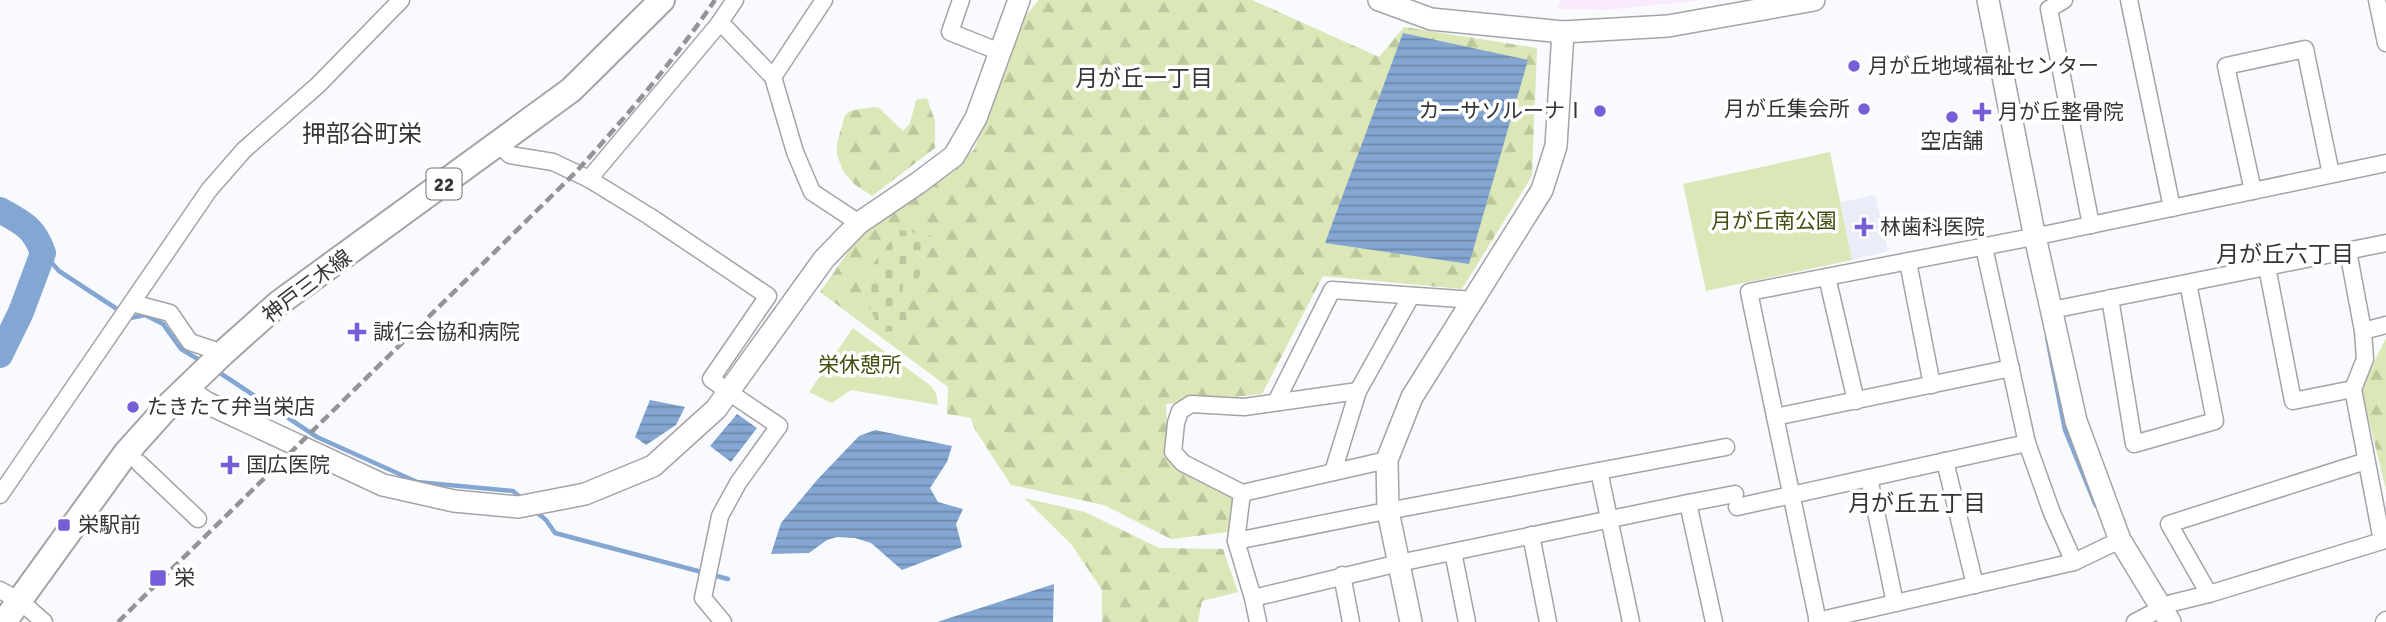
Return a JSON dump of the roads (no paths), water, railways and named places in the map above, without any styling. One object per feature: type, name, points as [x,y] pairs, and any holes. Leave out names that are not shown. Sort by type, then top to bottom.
[{"type":"main road","name":"神戸三木線","points":[[4,622],[10,595],[126,453],[170,404],[215,361],[279,303],[571,90],[662,0]]},
{"type":"street","points":[[0,495],[209,190],[244,150],[318,85],[401,0]]},
{"type":"street","points":[[589,179],[720,22],[735,0]]},
{"type":"street","points":[[772,77],[824,0]]},
{"type":"street","points":[[961,0],[950,32],[1000,52]]},
{"type":"street","points":[[186,389],[207,403],[383,485],[454,501],[518,507],[585,494],[653,466],[716,410],[731,393],[824,258],[859,223],[954,156],[976,118],[1019,0]]},
{"type":"street","points":[[1379,0],[1432,19],[1563,32],[1668,26],[1814,0]]},
{"type":"street","points":[[1988,0],[2076,421],[2120,540],[2166,615]]},
{"type":"street","points":[[2064,0],[2049,9],[2091,225]]},
{"type":"street","points":[[2129,0],[2172,208]]},
{"type":"street","points":[[2377,0],[2386,43]]},
{"type":"street","points":[[720,22],[772,77],[795,152],[812,192],[859,223]]},
{"type":"street","points":[[1411,622],[1388,511],[1387,460],[1412,397],[1542,190],[1556,146],[1563,32]]},
{"type":"street","points":[[2253,191],[2226,66],[2305,49],[2331,174]]},
{"type":"street","points":[[498,144],[510,155],[553,162],[589,179],[768,296],[711,379],[779,426],[738,483],[720,516],[703,597],[718,616]]},
{"type":"street","points":[[2120,540],[2074,562],[1818,621],[1749,292],[2036,237],[2386,163]]},
{"type":"street","points":[[2052,310],[2386,243]]},
{"type":"street","points":[[1984,247],[2027,443],[2052,513],[2074,562]]},
{"type":"street","points":[[2135,622],[2166,615],[2210,594],[2382,541],[2353,389],[2365,359],[2363,331],[2348,251]]},
{"type":"street","points":[[1908,262],[1932,385]]},
{"type":"street","points":[[2267,267],[2293,401],[2353,389]]},
{"type":"street","points":[[1827,277],[1856,401]]},
{"type":"street","points":[[2110,298],[2134,444],[2215,421],[2188,283]]},
{"type":"street","points":[[1276,402],[1332,290],[1475,300]]},
{"type":"street","points":[[1333,472],[1358,391],[1411,296]]},
{"type":"street","points":[[130,306],[170,313],[190,342],[215,361]]},
{"type":"street","points":[[2363,331],[2386,325]]},
{"type":"street","points":[[1775,417],[2011,368]]},
{"type":"street","points":[[1358,391],[1230,408],[1191,404],[1180,411],[1173,452],[1183,463],[1242,493],[1387,460]]},
{"type":"street","points":[[1254,598],[1342,575],[1688,503],[1791,495],[2027,443]]},
{"type":"street","points":[[1398,509],[1726,447]]},
{"type":"street","points":[[1945,461],[1975,585]]},
{"type":"street","points":[[2210,594],[2169,524],[2366,461]]},
{"type":"street","points":[[139,463],[198,519]]},
{"type":"street","points":[[1599,471],[1632,622]]},
{"type":"street","points":[[1869,478],[1895,603]]},
{"type":"street","points":[[1242,493],[1236,541],[1254,598],[1258,622]]},
{"type":"street","points":[[1688,503],[1714,622]]},
{"type":"street","points":[[1236,541],[1376,513]]},
{"type":"street","points":[[1531,536],[1548,622]]},
{"type":"street","points":[[1453,552],[1467,622]]},
{"type":"street","points":[[1342,575],[1351,622]]},
{"type":"street","points":[[10,595],[44,622]]},
{"type":"water","points":[[1403,33],[1528,60],[1469,264],[1325,243]]},
{"type":"water","points":[[650,400],[685,407],[676,425],[646,445],[635,437]]},
{"type":"water","points":[[737,414],[757,428],[731,462],[710,446]]},
{"type":"water","points":[[875,430],[952,446],[947,462],[930,488],[938,502],[963,509],[956,524],[962,547],[902,570],[871,543],[855,538],[837,537],[827,540],[809,553],[771,554],[781,523],[817,480],[859,436]]},
{"type":"water","points":[[1054,584],[1053,622],[937,622]]},
{"type":"waterway","points":[[0,210],[27,227],[36,237],[43,253],[21,312],[0,355]]},
{"type":"waterway","points":[[43,253],[59,271],[120,311]]},
{"type":"waterway","points":[[127,316],[130,318],[145,315],[163,324],[181,349],[201,361]]},
{"type":"waterway","points":[[2047,337],[2065,430],[2096,506]]},
{"type":"waterway","points":[[217,371],[317,437],[417,482],[513,491],[522,499]]},
{"type":"waterway","points":[[534,510],[546,520],[555,533],[728,579]]},
{"type":"railway","points":[[118,622],[575,173],[648,89],[715,0]]},
{"type":"place","name":"月が丘地域福祉センター","points":[[1854,66]]},
{"type":"place","name":"月が丘集会所","points":[[1864,109]]},
{"type":"place","name":"カーサソルーナⅠ","points":[[1600,111]]},
{"type":"place","name":"月が丘整骨院","points":[[1982,112]]},
{"type":"place","name":"空店舗","points":[[1952,117]]},
{"type":"place","name":"林歯科医院","points":[[1864,227]]},
{"type":"place","name":"誠仁会協和病院","points":[[357,332]]},
{"type":"place","name":"たきたて弁当栄店","points":[[133,407]]},
{"type":"place","name":"国広医院","points":[[230,465]]},
{"type":"place","name":"栄駅前","points":[[64,525]]},
{"type":"place","name":"栄","points":[[158,578]]},
{"type":"district","name":"月が丘一丁目","points":[[1144,78]]},
{"type":"district","name":"押部谷町栄","points":[[362,134]]},
{"type":"district","name":"月が丘六丁目","points":[[2285,254]]},
{"type":"district","name":"月が丘五丁目","points":[[1917,503]]},
{"type":"park label","name":"月が丘南公園","points":[[1774,221]]},
{"type":"park label","name":"栄休憩所","points":[[860,365]]}]
